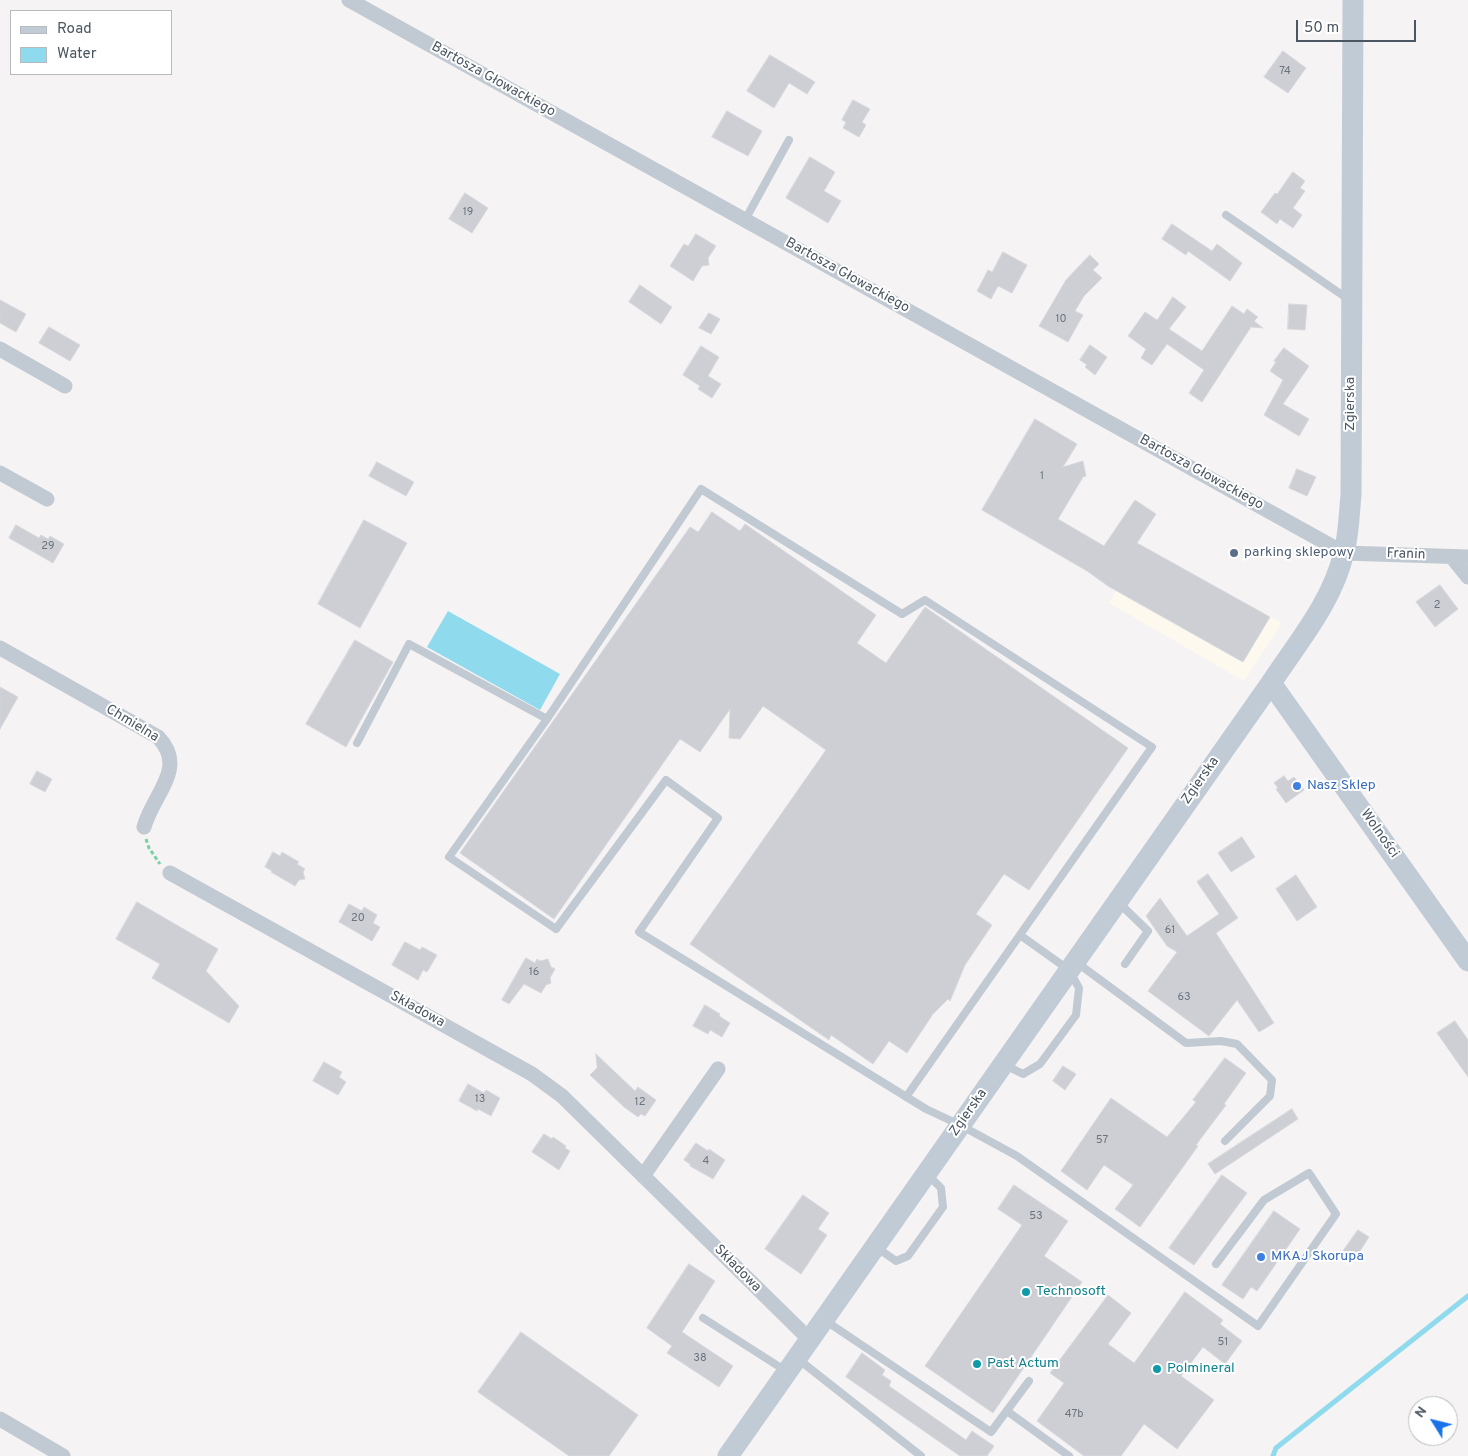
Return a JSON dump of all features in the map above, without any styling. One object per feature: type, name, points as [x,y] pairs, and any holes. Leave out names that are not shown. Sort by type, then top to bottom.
[{"type":"main road","name":"Zgierska","points":[[728,1456],[1271,683],[1322,606],[1340,568],[1348,531],[1351,495],[1353,0]]},
{"type":"main road","name":"Wolności","points":[[1271,683],[1468,961]]},
{"type":"street","name":"Bartosza Głowackiego","points":[[349,0],[1344,553]]},
{"type":"street","points":[[0,349],[65,386]]},
{"type":"street","points":[[0,473],[47,499]]},
{"type":"street","name":"Franin","points":[[1344,553],[1468,556]]},
{"type":"street","points":[[1452,556],[1468,577]]},
{"type":"street","name":"Chmielna","points":[[0,648],[158,737],[164,743],[170,757],[171,766],[168,776],[151,807],[144,827]]},
{"type":"street","name":"Składowa","points":[[170,873],[532,1074],[562,1096],[810,1340]]},
{"type":"street","points":[[643,1176],[718,1070]]},
{"type":"street","points":[[0,1419],[63,1456]]},
{"type":"lane","points":[[745,220],[789,140]]},
{"type":"lane","points":[[1226,215],[1352,302]]},
{"type":"lane","points":[[906,1097],[1152,747],[925,600],[902,614],[701,489],[547,719],[449,857],[556,930],[666,780],[718,818],[639,932],[906,1097],[926,1109],[1017,1156],[1258,1326],[1336,1214],[1309,1173],[1264,1200],[1216,1264]]},
{"type":"lane","points":[[357,743],[408,644],[547,719]]},
{"type":"lane","points":[[1117,901],[1148,931],[1125,964]]},
{"type":"lane","points":[[1020,935],[1072,965],[1186,1043],[1221,1040],[1237,1044],[1272,1080],[1270,1096],[1225,1141]]},
{"type":"lane","points":[[1003,1064],[1023,1074],[1040,1064],[1076,1015],[1079,988],[1072,965]]},
{"type":"lane","points":[[875,1246],[896,1261],[908,1256],[943,1207],[941,1188],[926,1174]]},
{"type":"lane","points":[[703,1318],[792,1365],[921,1456]]},
{"type":"lane","points":[[824,1320],[991,1432],[1029,1381]]},
{"type":"lane","points":[[1007,1410],[1068,1456]]},
{"type":"path","points":[[144,827],[149,848],[160,865],[170,873]]},
{"type":"shaded area","points":[[1142,546],[1282,623],[1244,681],[1109,603]]},
{"type":"water","points":[[448,611],[560,674],[540,710],[427,647]]},
{"type":"building","points":[[1283,51],[1306,68],[1288,93],[1264,77]]},
{"type":"building","points":[[770,55],[815,82],[807,94],[789,83],[774,108],[747,91]]},
{"type":"building","points":[[853,100],[870,109],[862,122],[866,125],[859,137],[843,128],[846,122],[842,120]]},
{"type":"building","points":[[727,111],[762,131],[748,156],[712,137]]},
{"type":"building","points":[[810,157],[835,172],[824,191],[841,201],[828,223],[786,198]]},
{"type":"building","points":[[1293,172],[1305,181],[1300,188],[1305,191],[1293,208],[1302,215],[1293,228],[1280,219],[1277,224],[1261,212]]},
{"type":"building","points":[[465,193],[488,208],[472,233],[449,219]]},
{"type":"building","points":[[1172,224],[1212,251],[1217,244],[1242,263],[1230,281],[1188,251],[1186,255],[1162,239]]},
{"type":"building","points":[[696,234],[716,246],[708,258],[709,265],[702,266],[693,281],[670,266],[684,244],[688,246]]},
{"type":"building","points":[[1003,252],[1027,265],[1012,293],[998,286],[991,299],[977,291],[988,270],[992,272]]},
{"type":"building","points":[[1090,255],[1099,264],[1093,270],[1102,278],[1084,296],[1075,311],[1083,315],[1068,342],[1039,326],[1066,280]]},
{"type":"building","points":[[640,285],[672,307],[661,324],[629,302]]},
{"type":"building","points":[[1173,297],[1186,307],[1169,329],[1202,351],[1232,306],[1244,314],[1247,309],[1258,317],[1254,321],[1263,328],[1251,327],[1202,402],[1189,393],[1204,370],[1167,344],[1152,365],[1141,358],[1146,349],[1128,336],[1145,312],[1157,320]]},
{"type":"building","points":[[0,300],[26,314],[16,332],[0,323]]},
{"type":"building","points":[[1289,304],[1307,305],[1305,330],[1288,329]]},
{"type":"building","points":[[709,313],[720,319],[711,334],[699,328]]},
{"type":"building","points":[[49,327],[80,345],[70,361],[39,343]]},
{"type":"building","points":[[1090,345],[1107,357],[1095,375],[1080,360]]},
{"type":"building","points":[[701,346],[719,357],[708,376],[721,384],[712,398],[698,389],[700,386],[683,375]]},
{"type":"building","points":[[1284,348],[1309,366],[1283,404],[1309,419],[1299,436],[1264,415],[1283,380],[1270,371],[1276,362],[1274,361]]},
{"type":"building","points":[[1035,419],[1077,444],[1063,467],[1083,461],[1086,476],[1083,477],[1058,519],[1104,546],[1135,500],[1156,514],[1137,543],[1270,617],[1243,662],[1108,586],[1087,571],[982,510]]},
{"type":"building","points":[[377,462],[414,482],[406,496],[369,476]]},
{"type":"building","points":[[1297,469],[1316,477],[1307,496],[1289,488]]},
{"type":"building","points":[[712,512],[740,531],[745,524],[876,615],[857,643],[886,663],[925,607],[1128,748],[1029,890],[1004,874],[976,914],[992,925],[965,965],[950,1001],[948,999],[933,1014],[907,1053],[889,1041],[873,1064],[831,1035],[829,1040],[690,944],[826,750],[763,706],[740,739],[729,738],[730,709],[700,752],[680,739],[554,919],[460,853],[690,527],[698,532]]},
{"type":"building","points":[[364,520],[407,543],[360,628],[318,604]]},
{"type":"building","points":[[16,525],[39,538],[41,535],[48,539],[50,536],[64,544],[53,563],[9,538]]},
{"type":"building","points":[[1440,585],[1458,609],[1435,627],[1416,602]]},
{"type":"building","points":[[355,640],[393,662],[346,747],[306,724]]},
{"type":"building","points":[[0,687],[18,697],[0,729]]},
{"type":"building","points":[[37,771],[52,779],[45,792],[30,784]]},
{"type":"building","points":[[1284,776],[1288,781],[1294,777],[1304,790],[1286,803],[1274,783]]},
{"type":"building","points":[[1242,837],[1255,857],[1231,872],[1218,853]]},
{"type":"building","points":[[273,852],[280,856],[282,852],[299,862],[297,864],[305,869],[303,872],[305,879],[299,880],[295,886],[265,867]]},
{"type":"building","points":[[1208,874],[1238,918],[1216,933],[1274,1023],[1259,1032],[1237,1000],[1209,1036],[1148,991],[1177,952],[1167,946],[1146,916],[1160,898],[1187,936],[1219,914],[1197,882]]},
{"type":"building","points":[[1296,875],[1317,907],[1297,921],[1276,889]]},
{"type":"building","points":[[137,902],[218,949],[206,971],[239,1006],[229,1023],[152,978],[160,964],[116,939]]},
{"type":"building","points":[[349,904],[362,911],[364,907],[377,915],[373,923],[380,927],[372,941],[339,922]]},
{"type":"building","points":[[405,942],[420,950],[422,947],[437,955],[427,972],[423,970],[418,980],[392,965]]},
{"type":"building","points":[[526,958],[535,963],[537,959],[540,961],[548,959],[551,967],[555,969],[550,978],[551,983],[546,985],[541,993],[524,984],[509,1004],[502,1000]]},
{"type":"building","points":[[705,1005],[730,1023],[722,1037],[710,1030],[708,1034],[693,1026]]},
{"type":"building","points":[[1455,1021],[1468,1040],[1468,1077],[1437,1033]]},
{"type":"building","points":[[596,1054],[635,1091],[638,1087],[656,1100],[645,1116],[641,1114],[638,1117],[624,1107],[590,1075],[597,1068]]},
{"type":"building","points":[[1225,1058],[1246,1073],[1224,1104],[1226,1105],[1196,1145],[1198,1146],[1140,1227],[1115,1209],[1133,1185],[1104,1165],[1087,1190],[1061,1171],[1111,1098],[1167,1137],[1196,1102],[1193,1100]]},
{"type":"building","points":[[324,1062],[342,1072],[339,1077],[346,1082],[338,1095],[313,1081]]},
{"type":"building","points":[[1063,1066],[1076,1074],[1065,1090],[1053,1081]]},
{"type":"building","points":[[468,1084],[484,1093],[486,1090],[500,1098],[491,1116],[459,1101]]},
{"type":"building","points":[[1292,1109],[1298,1119],[1215,1174],[1208,1164]]},
{"type":"building","points":[[544,1134],[552,1139],[553,1137],[570,1151],[559,1170],[532,1152]]},
{"type":"building","points":[[696,1143],[725,1160],[713,1179],[690,1166],[684,1160]]},
{"type":"building","points":[[1222,1175],[1247,1193],[1194,1265],[1169,1248]]},
{"type":"building","points":[[1014,1185],[1068,1221],[1044,1256],[1082,1282],[993,1413],[925,1366],[1022,1225],[998,1209]]},
{"type":"building","points":[[803,1195],[829,1213],[818,1229],[827,1235],[801,1274],[765,1249]]},
{"type":"building","name":"MKAJ Skorupa","points":[[1274,1211],[1300,1229],[1257,1291],[1251,1287],[1243,1299],[1222,1285]]},
{"type":"building","points":[[1358,1230],[1369,1237],[1353,1262],[1341,1254]]},
{"type":"building","points":[[689,1264],[715,1281],[682,1332],[733,1366],[719,1387],[667,1353],[672,1346],[647,1328]]},
{"type":"building","points":[[1185,1292],[1223,1320],[1220,1324],[1242,1341],[1225,1364],[1203,1347],[1181,1376],[1214,1400],[1177,1449],[1144,1424],[1121,1456],[1084,1456],[1037,1421],[1064,1383],[1050,1373],[1108,1295],[1131,1313],[1108,1344],[1134,1363]]},
{"type":"building","points":[[521,1332],[638,1415],[609,1456],[569,1456],[478,1392]]},
{"type":"building","points":[[862,1353],[885,1370],[882,1375],[891,1381],[889,1386],[966,1440],[972,1431],[994,1446],[987,1456],[960,1456],[846,1377]]},
{"type":"waterway","points":[[1273,1456],[1276,1448],[1468,1296]]},
{"type":"place","name":"parking sklepowy","points":[[1234,553]]},
{"type":"place","name":"Nasz Sklep","points":[[1297,786]]},
{"type":"place","name":"MKAJ Skorupa","points":[[1261,1257]]},
{"type":"place","name":"Technosoft","points":[[1026,1292]]},
{"type":"place","name":"Past Actum","points":[[977,1364]]},
{"type":"place","name":"Polmineral","points":[[1157,1369]]}]
